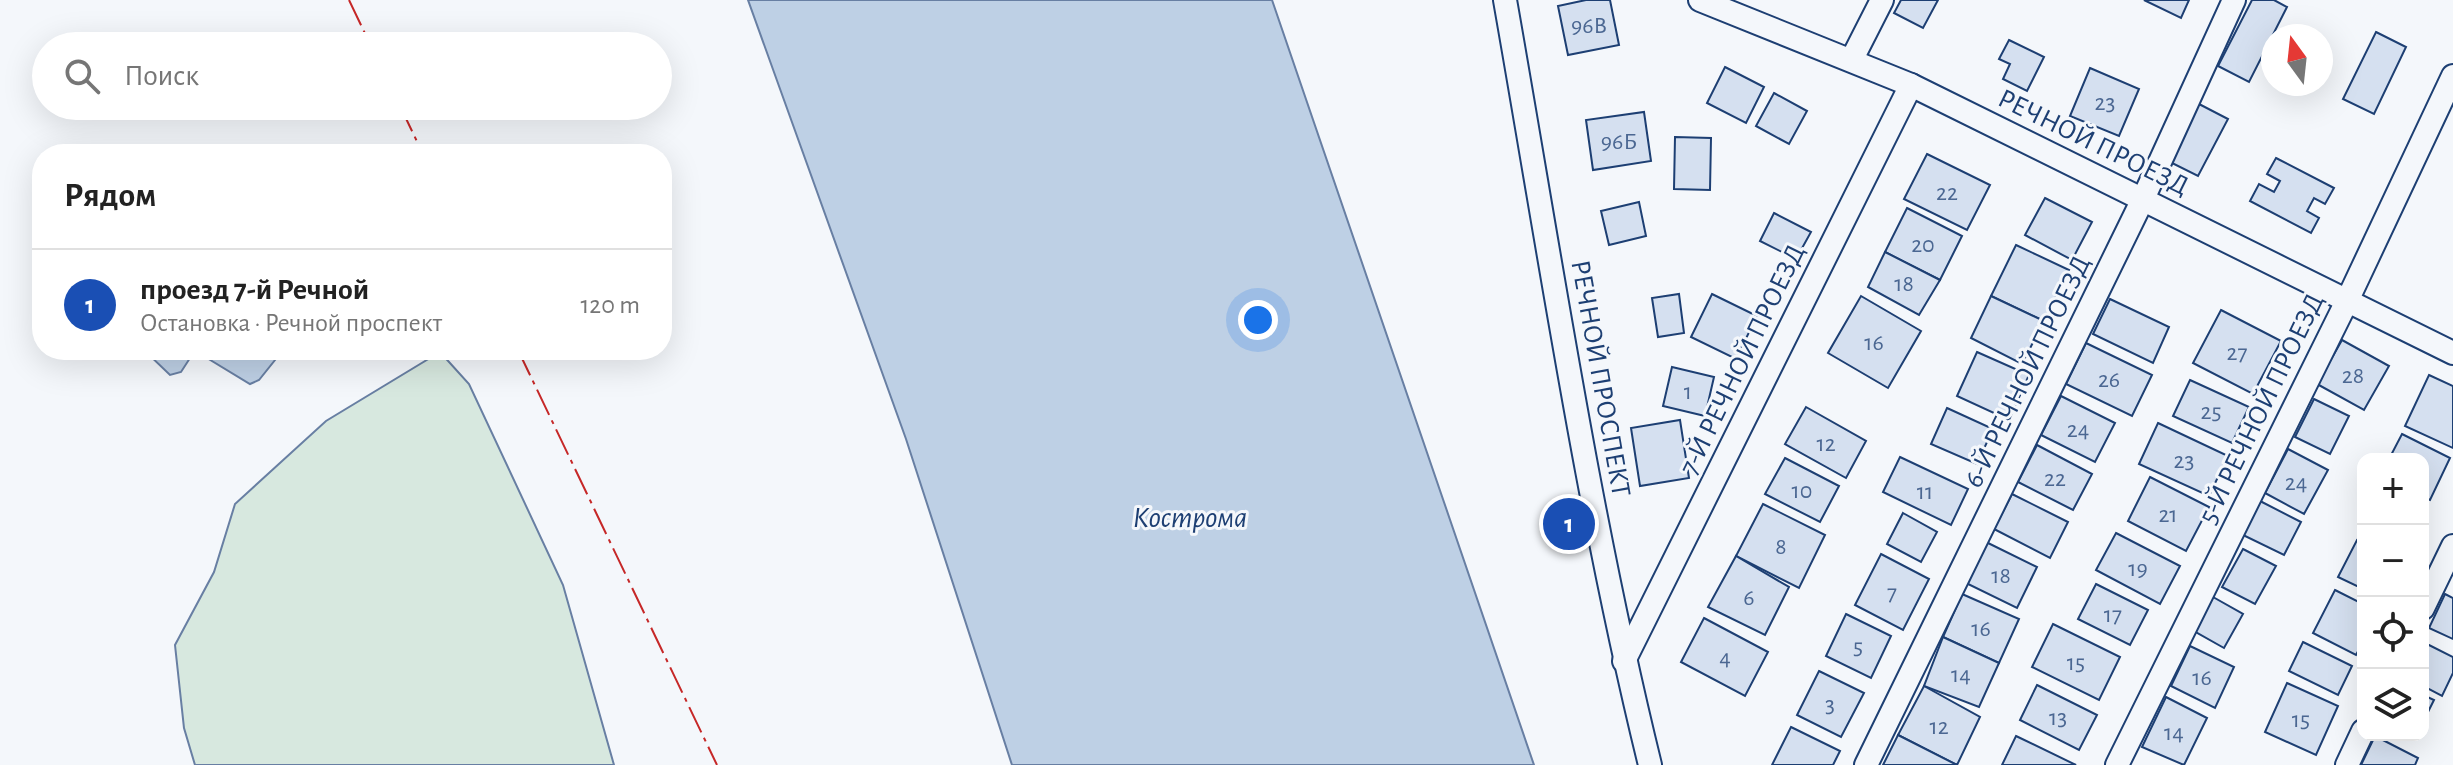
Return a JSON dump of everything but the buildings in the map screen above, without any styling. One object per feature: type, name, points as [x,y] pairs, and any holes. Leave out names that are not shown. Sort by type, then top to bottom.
[{"type":"street","name":"РЕЧНОЙ ПРОСПЕКТ","points":[[1505,0],[1624,661],[1650,765]]},
{"type":"street","name":"РЕЧНОЙ ПРОЕЗД","points":[[1700,0],[1911,85],[2453,353]]},
{"type":"street","points":[[1852,59],[1882,0]]},
{"type":"street","name":"6-Й РЕЧНОЙ ПРОЕЗД","points":[[1866,765],[2143,199],[2234,0]]},
{"type":"street","name":"5-Й РЕЧНОЙ ПРОЕЗД","points":[[2117,765],[2347,301],[2453,76]]},
{"type":"street","name":"7-Й РЕЧНОЙ ПРОЕЗД","points":[[1624,661],[1911,85]]},
{"type":"street","points":[[2428,597],[2453,546]]},
{"type":"street","points":[[2347,765],[2358,741]]},
{"type":"shaded area","points":[[427,360],[447,360],[469,384],[563,585],[614,765],[195,765],[184,728],[175,645],[214,572],[235,504],[326,421]]},
{"type":"water","name":"Кострома","points":[[748,0],[1272,0],[1534,765],[1012,765],[906,439]]},
{"type":"water","points":[[154,360],[189,360],[181,372],[170,375]]},
{"type":"water","points":[[210,360],[275,360],[259,380],[250,384]]},
{"type":"power","points":[[349,0],[364,32]]},
{"type":"power","points":[[407,120],[418,144]]},
{"type":"power","points":[[523,360],[717,765]]},
{"type":"place","name":"проезд 7-й Речной","points":[[1569,524]]}]
